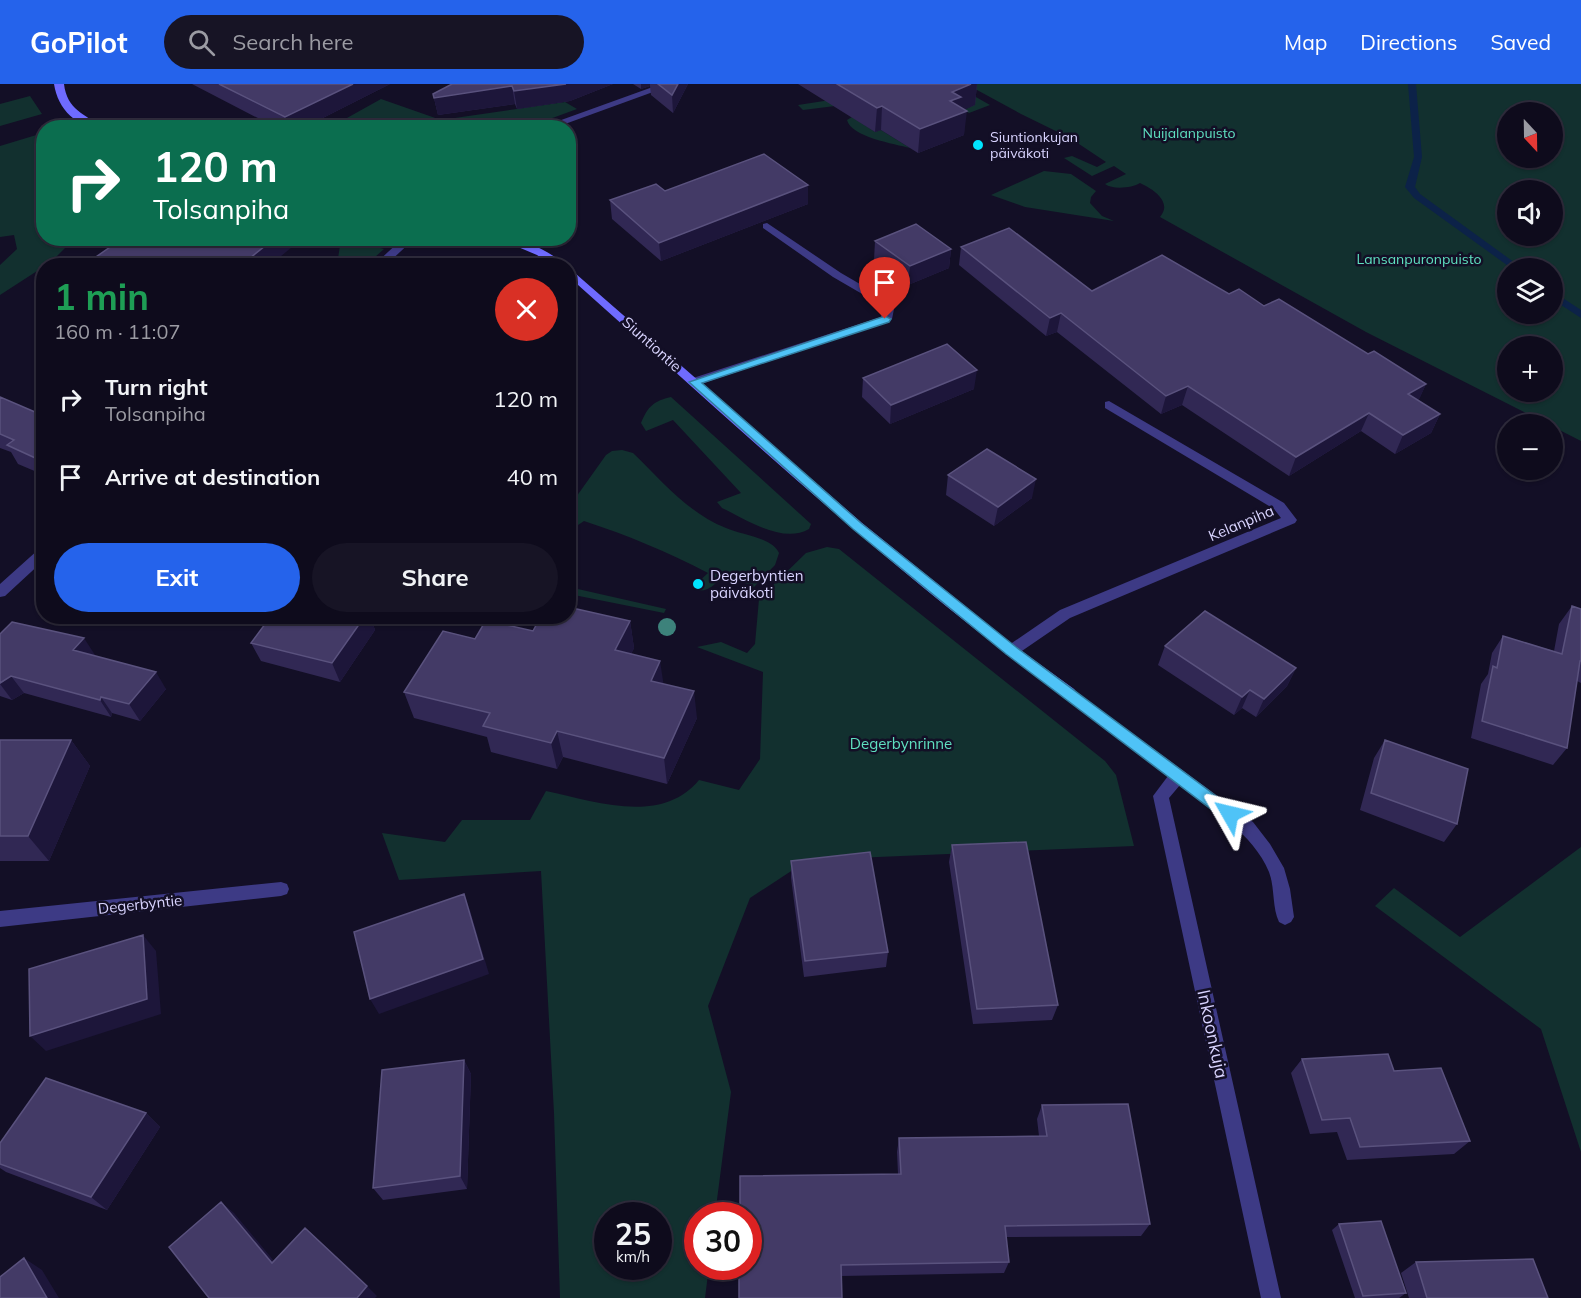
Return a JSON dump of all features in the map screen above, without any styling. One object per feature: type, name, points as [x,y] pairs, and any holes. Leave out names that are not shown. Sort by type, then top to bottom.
[{"type":"street","points":[[59,84],[60,96],[68,110],[85,120]]},
{"type":"street","points":[[566,120],[670,84]]},
{"type":"street","points":[[694,382],[885,319],[888,309],[880,300],[837,275],[767,226]]},
{"type":"street","points":[[387,258],[401,246]]},
{"type":"street","points":[[523,246],[549,258]]},
{"type":"street","name":"Siuntiontie","points":[[576,277],[857,526],[1011,651],[1246,827],[1269,855],[1283,886],[1285,917]]},
{"type":"street","name":"Kelanpiha","points":[[1011,651],[1065,614],[1290,520],[1279,506],[1109,405]]},
{"type":"street","points":[[0,592],[36,559]]},
{"type":"street","name":"Inkoonkuja","points":[[1178,776],[1161,796],[1270,1298]]},
{"type":"street","name":"Degerbyntie","points":[[0,919],[281,890]]},
{"type":"green space","points":[[934,84],[953,84],[990,105],[969,113],[964,110],[974,105],[851,104],[803,110],[798,105]]},
{"type":"green space","points":[[966,84],[1581,84],[1581,441],[1563,432],[1563,414],[1528,414],[1504,402],[1563,402],[1563,336],[1497,336],[1497,398],[1366,332],[1160,217],[1164,206],[1163,201],[1155,192],[1140,183],[1122,188],[1108,186],[1105,184],[1126,174],[1114,166],[1092,176],[1064,158],[1072,156],[1097,167],[1106,162],[1070,138]]},
{"type":"green space","points":[[30,96],[42,114],[0,126],[0,104]]},
{"type":"green space","points":[[381,99],[441,120],[343,120]]},
{"type":"green space","points":[[565,102],[577,109],[547,120],[441,120]]},
{"type":"green space","points":[[852,117],[875,132],[881,130],[910,148],[874,139],[856,131],[847,120]]},
{"type":"green space","points":[[36,135],[36,246],[67,246],[55,258],[36,258],[36,272],[0,295],[0,265],[17,249],[14,235],[0,237],[0,146]]},
{"type":"green space","points":[[1044,171],[1071,174],[1096,191],[1090,203],[1102,216],[1114,221],[1025,207],[991,195]]},
{"type":"green space","points":[[340,246],[372,246],[384,249],[374,258],[338,258]]},
{"type":"green space","points":[[671,397],[811,524],[809,529],[799,533],[777,532],[765,529],[722,508],[717,502],[741,493],[673,420],[646,431],[641,423],[652,405]]},
{"type":"green space","points":[[622,450],[633,453],[676,495],[712,522],[770,543],[779,553],[775,565],[754,587],[725,574],[708,589],[700,591],[695,590],[694,586],[708,573],[632,538],[584,521],[576,526],[576,497],[606,455],[612,451]]},
{"type":"green space","name":"Degerbynrinne","points":[[827,547],[839,549],[1105,761],[1116,775],[1134,846],[808,860],[750,898],[708,1006],[731,1092],[717,1202],[684,1202],[684,1280],[707,1280],[705,1298],[560,1298],[554,1113],[541,871],[399,880],[382,833],[445,842],[462,820],[530,820],[546,791],[605,804],[647,806],[666,803],[683,794],[699,780],[739,790],[760,759],[763,672],[697,647],[721,642],[747,653],[755,644],[759,599],[806,553]]},
{"type":"green space","points":[[576,589],[666,609],[664,613],[576,595]]},
{"type":"green space","points":[[1581,847],[1581,1152],[1541,1029],[1375,906],[1394,888],[1460,937]]},
{"type":"building","points":[[219,84],[353,84],[285,117]]},
{"type":"building","points":[[452,84],[566,84],[514,91],[512,86],[434,98],[433,94]]},
{"type":"building","points":[[658,84],[678,84],[672,95]]},
{"type":"building","points":[[837,84],[971,84],[952,92],[961,97],[950,101],[967,111],[920,129],[882,106],[877,108]]},
{"type":"building","points":[[764,154],[808,185],[659,243],[610,200],[656,184],[665,191]]},
{"type":"building","points":[[916,224],[951,249],[910,266],[875,241]]},
{"type":"building","points":[[1009,228],[1092,291],[1162,255],[1229,294],[1239,289],[1264,306],[1279,299],[1368,354],[1374,351],[1426,384],[1408,394],[1440,414],[1403,435],[1369,413],[1296,457],[1188,386],[1166,396],[1061,313],[1050,318],[961,247]]},
{"type":"building","points":[[112,246],[265,246],[250,258],[94,258]]},
{"type":"building","points":[[947,344],[977,370],[891,405],[863,378]]},
{"type":"building","points":[[0,397],[36,412],[36,458],[7,445],[14,440],[0,434]]},
{"type":"building","points":[[987,449],[1036,479],[998,507],[948,475]]},
{"type":"building","points":[[1572,606],[1581,609],[1581,661],[1567,748],[1482,721],[1493,666],[1497,668],[1503,636],[1562,654]]},
{"type":"building","points":[[576,609],[630,621],[615,650],[660,661],[651,681],[694,691],[664,758],[557,731],[551,743],[483,726],[490,713],[404,692],[443,631],[475,639],[484,624],[503,624],[533,631],[537,624],[576,624]]},
{"type":"building","points":[[1205,611],[1296,668],[1264,699],[1250,690],[1242,697],[1165,646]]},
{"type":"building","points":[[12,622],[84,638],[73,650],[156,672],[129,704],[101,697],[100,700],[11,676],[0,683],[0,634]]},
{"type":"building","points":[[265,624],[359,624],[332,663],[251,643]]},
{"type":"building","points":[[0,740],[71,740],[28,836],[0,836]]},
{"type":"building","points":[[1385,740],[1468,769],[1457,824],[1371,793]]},
{"type":"building","points":[[1026,842],[1058,1005],[977,1009],[952,845]]},
{"type":"building","points":[[870,852],[888,952],[805,961],[791,861]]},
{"type":"building","points":[[464,894],[483,959],[370,999],[354,932]]},
{"type":"building","points":[[143,935],[147,999],[30,1036],[29,969]]},
{"type":"building","points":[[1388,1054],[1394,1071],[1441,1068],[1470,1141],[1360,1147],[1350,1118],[1322,1120],[1302,1059]]},
{"type":"building","points":[[464,1060],[460,1176],[373,1188],[382,1070]]},
{"type":"building","points":[[46,1078],[146,1113],[91,1197],[0,1164],[0,1143]]},
{"type":"building","points":[[1128,1104],[1150,1224],[1005,1226],[1009,1262],[841,1265],[842,1298],[739,1298],[739,1280],[762,1280],[762,1202],[740,1202],[740,1176],[901,1174],[899,1138],[1047,1136],[1042,1105]]},
{"type":"building","points":[[221,1202],[272,1263],[305,1228],[367,1286],[357,1298],[209,1298],[169,1247]]},
{"type":"building","points":[[1381,1221],[1406,1293],[1363,1296],[1339,1224]]},
{"type":"building","points":[[24,1258],[47,1298],[0,1298],[0,1277]]},
{"type":"building","points":[[1533,1259],[1548,1298],[1427,1298],[1416,1262]]},
{"type":"waterway","points":[[1412,84],[1418,157],[1410,187],[1417,196],[1503,258]]},
{"type":"waterway","points":[[1563,302],[1581,315]]},
{"type":"place","name":"Siuntionkujan päiväkoti","points":[[978,145]]},
{"type":"place","name":"Degerbyntien päiväkoti","points":[[698,584]]},
{"type":"route","points":[[885,319],[694,382],[857,526],[1011,651],[1230,814]]},
{"type":"park label","name":"Nuijalanpuisto","points":[[1189,133]]},
{"type":"park label","name":"Lansanpuronpuisto","points":[[1419,259]]}]
